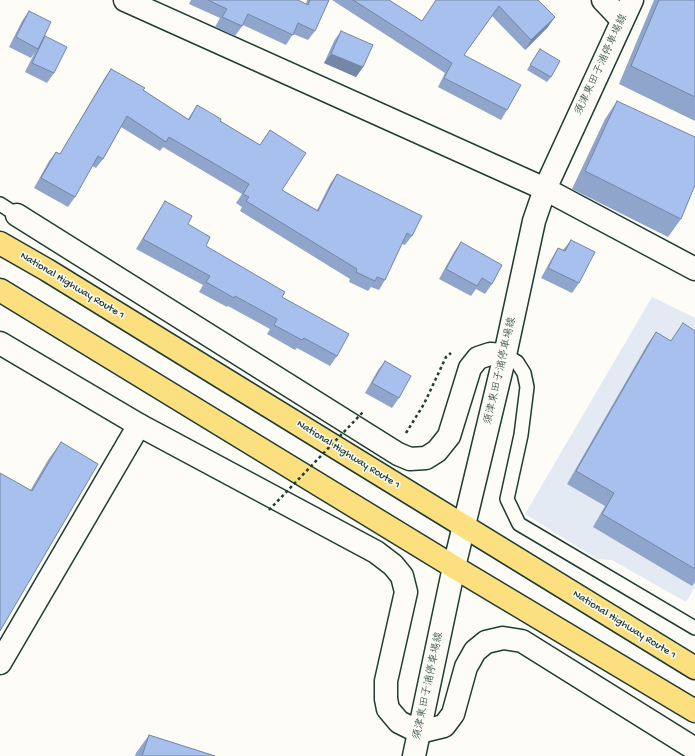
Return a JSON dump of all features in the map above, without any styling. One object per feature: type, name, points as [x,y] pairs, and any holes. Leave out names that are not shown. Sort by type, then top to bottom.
[{"type":"highway","name":"National Highway Route 1","points":[[0,243],[47,270],[695,668]]},
{"type":"highway","points":[[0,290],[454,567],[695,711]]},
{"type":"street","points":[[125,0],[545,190],[695,269]]},
{"type":"street","points":[[603,0],[622,20]]},
{"type":"street","name":"須津東田子浦停車場線","points":[[414,756],[454,567],[465,527],[505,355],[534,221],[545,190],[632,0]]},
{"type":"street","points":[[8,209],[398,454],[410,460],[426,458],[437,451],[449,436],[470,368],[478,358],[490,354],[505,355]]},
{"type":"street","points":[[0,343],[139,425],[376,552],[393,565],[402,576],[406,592],[386,681],[386,699],[388,709],[400,722],[419,732],[444,726],[453,714],[466,667],[475,651],[486,642],[503,638],[522,641],[695,749]]},
{"type":"street","points":[[0,663],[139,425]]},
{"type":"lane","points":[[505,355],[517,362],[524,372],[527,387],[521,435],[507,499],[519,524],[695,628]]},
{"type":"path","points":[[404,436],[424,404]]},
{"type":"path","points":[[269,510],[364,412]]},
{"type":"shaded area","points":[[652,297],[695,318],[695,587],[686,602],[612,560],[597,559],[525,514]]},
{"type":"building","points":[[208,0],[298,0],[308,5],[310,0],[329,0],[315,31],[298,23],[293,35],[248,14],[242,26],[222,17],[227,9]]},
{"type":"building","points":[[353,0],[389,0],[422,21],[436,0],[538,0],[555,17],[531,40],[499,6],[464,55],[521,85],[507,110],[444,78],[452,63]]},
{"type":"building","points":[[659,0],[695,0],[695,97],[631,66]]},
{"type":"building","points":[[29,11],[51,22],[38,49],[16,37]]},
{"type":"building","points":[[341,31],[373,45],[363,67],[331,54]]},
{"type":"building","points":[[45,36],[67,47],[54,73],[32,63]]},
{"type":"building","points":[[540,49],[560,61],[551,77],[530,65]]},
{"type":"building","points":[[111,69],[145,88],[143,90],[189,120],[197,105],[260,145],[270,130],[306,153],[282,190],[318,211],[337,174],[422,216],[412,236],[407,233],[385,280],[377,277],[375,281],[356,272],[357,269],[246,201],[249,197],[243,194],[249,184],[169,137],[166,142],[127,116],[103,159],[98,156],[75,197],[41,178],[56,152],[60,154]]},
{"type":"building","points":[[617,101],[695,137],[695,185],[681,219],[585,171]]},
{"type":"building","points":[[165,201],[192,216],[188,224],[210,237],[206,246],[285,292],[282,297],[349,334],[337,356],[304,338],[302,340],[274,325],[277,319],[235,296],[234,298],[206,282],[210,276],[143,239]]},
{"type":"building","points":[[571,240],[595,252],[579,283],[548,268],[558,248],[565,251]]},
{"type":"building","points":[[461,242],[502,265],[492,284],[482,278],[477,286],[446,269]]},
{"type":"building","points":[[683,323],[695,331],[695,569],[602,514],[614,493],[576,471],[656,332],[671,341]]},
{"type":"building","points":[[385,361],[411,376],[399,398],[372,383]]},
{"type":"building","points":[[61,442],[98,464],[0,631],[0,473],[32,491]]},
{"type":"building","points":[[149,735],[215,756],[142,756]]}]
